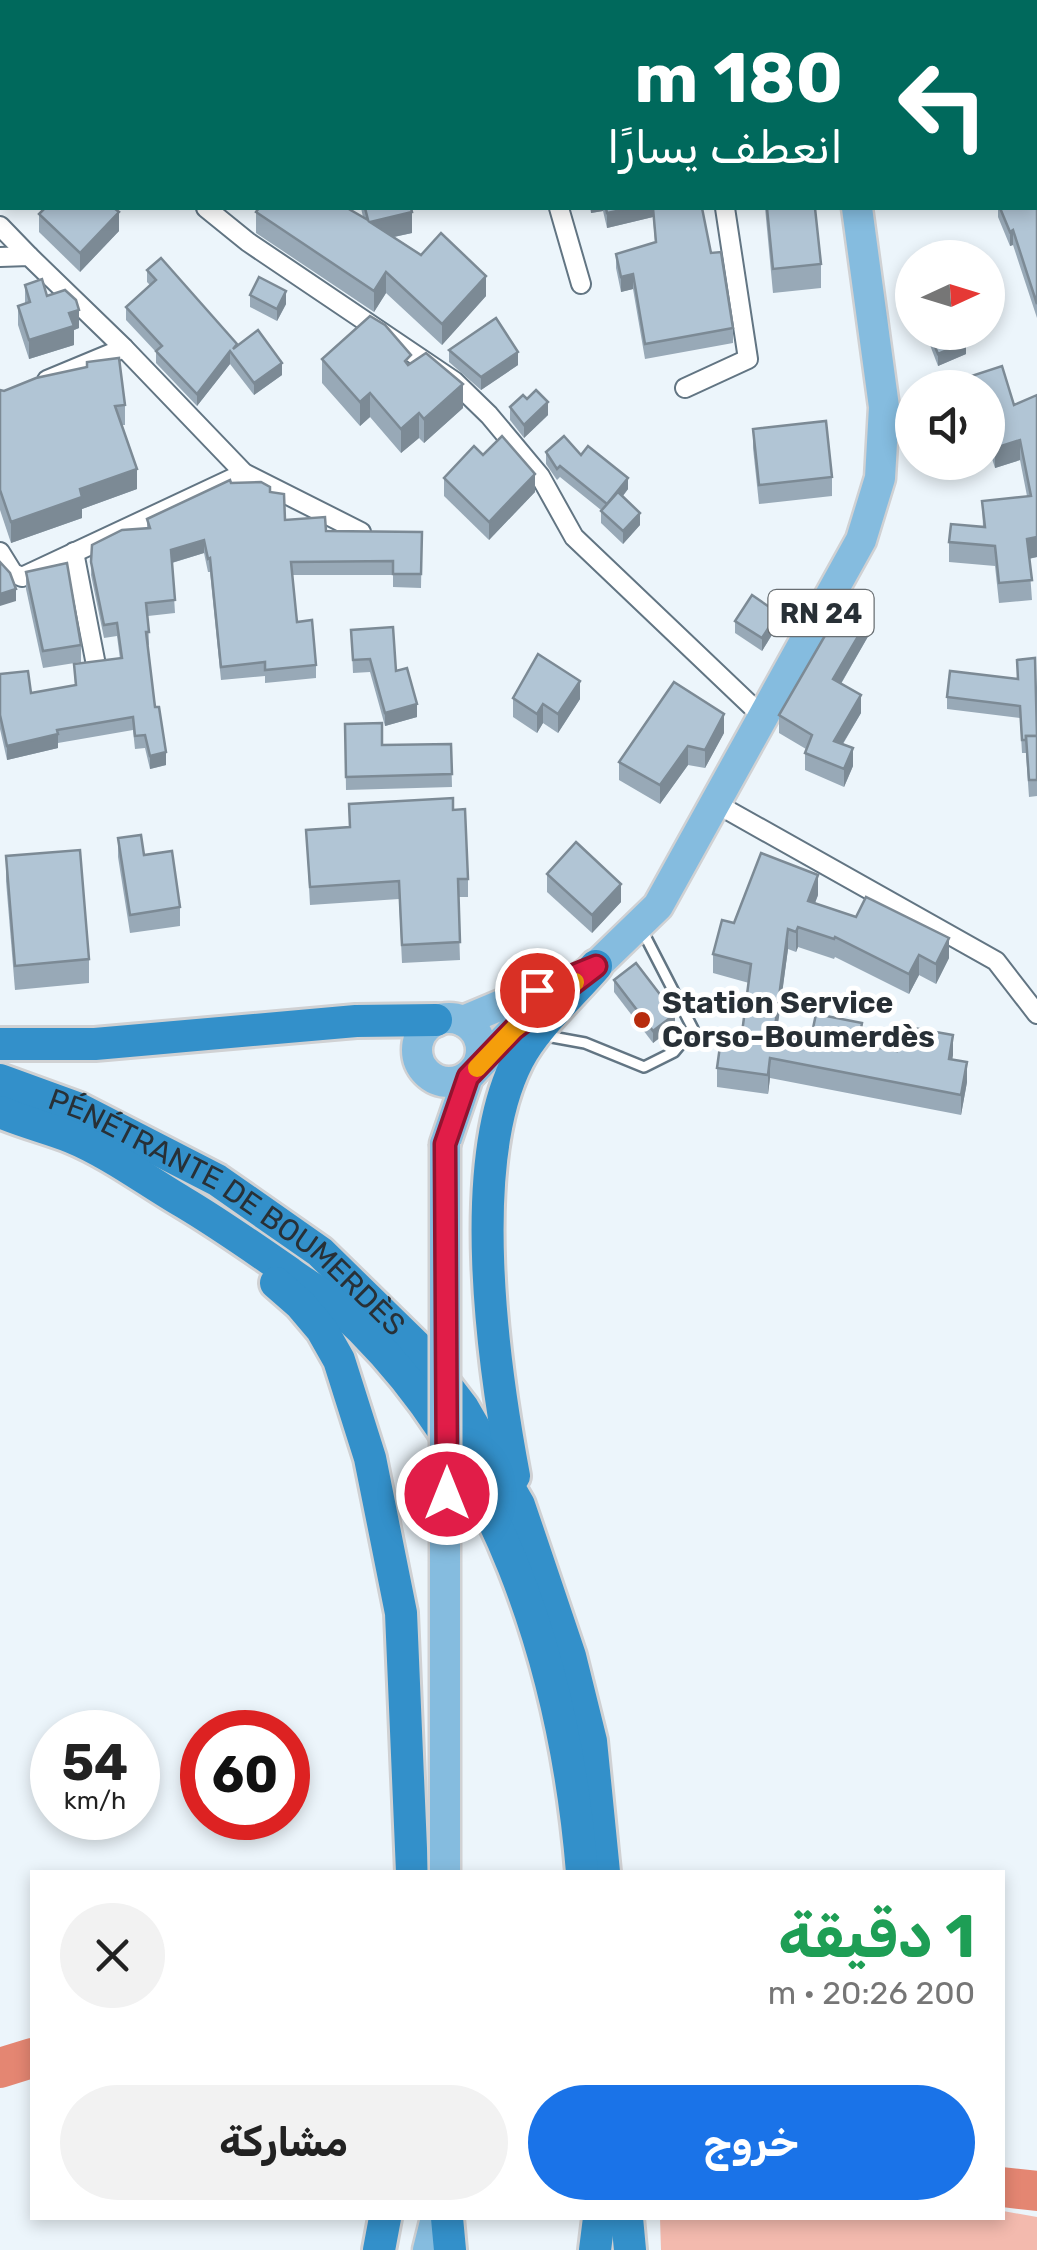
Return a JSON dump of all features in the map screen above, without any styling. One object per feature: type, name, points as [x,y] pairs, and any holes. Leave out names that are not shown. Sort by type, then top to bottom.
[{"type":"highway","points":[[520,1505],[495,1354],[488,1234],[490,1168],[502,1096],[526,1032],[596,966]]},
{"type":"highway","points":[[0,1044],[95,1044],[356,1021],[449,1021]]},
{"type":"highway","name":"PÉNÉTRANTE DE BOUMERDÈS","points":[[0,1080],[77,1108],[148,1142],[217,1180],[320,1252],[414,1345],[463,1408],[520,1505],[570,1656],[592,1741],[604,1870]]},
{"type":"highway","name":"PÉNÉTRANTE DE BOUMERDÈS","points":[[0,1112],[74,1138],[224,1226],[338,1307],[434,1418],[495,1523],[548,1663],[577,1814],[582,1870]]},
{"type":"highway","points":[[74,1138],[266,1274],[322,1330],[338,1360],[370,1458],[401,1612],[412,1870]]},
{"type":"highway","points":[[381,2250],[385,2220]]},
{"type":"highway","points":[[446,2220],[450,2250]]},
{"type":"highway","points":[[595,2250],[600,2220]]},
{"type":"highway","points":[[600,2220],[604,2250]]},
{"type":"highway","points":[[628,2220],[630,2250]]},
{"type":"main road","name":"RN 24","points":[[596,966],[658,906],[861,540],[880,478],[884,407],[858,210]]},
{"type":"main road","points":[[445,1870],[445,1144],[417,1059],[419,1036],[596,966]]},
{"type":"main road","points":[[445,1144],[468,1077],[480,1058],[476,1032],[449,1021]]},
{"type":"main road","points":[[417,1059],[422,1069],[440,1082],[452,1083],[468,1077],[526,1032]]},
{"type":"main road","points":[[381,2250],[398,2220]]},
{"type":"main road","points":[[428,2250],[436,2220]]},
{"type":"street","points":[[209,210],[264,253],[454,381],[540,476],[574,537],[763,717]]},
{"type":"street","points":[[560,210],[581,284]]},
{"type":"street","points":[[684,388],[748,360],[725,210]]},
{"type":"street","points":[[0,226],[244,473],[361,532]]},
{"type":"street","points":[[0,257],[29,256]]},
{"type":"street","points":[[35,384],[124,348]]},
{"type":"street","points":[[0,552],[13,573],[22,577],[244,473]]},
{"type":"street","points":[[74,552],[96,665]]},
{"type":"street","points":[[716,803],[996,961],[1037,1014]]},
{"type":"lane","points":[[526,1032],[585,1043],[644,1067],[674,1052],[693,1028],[639,924]]},
{"type":"shaded area","points":[[1005,2211],[1037,2217],[1037,2250],[661,2250],[660,2220],[1005,2220]]},
{"type":"building","points":[[43,210],[119,212],[80,253],[39,214]]},
{"type":"building","points":[[350,210],[368,220],[366,210],[412,210],[370,222],[421,255],[441,233],[486,276],[442,324],[386,272],[374,291],[256,212]]},
{"type":"building","points":[[653,210],[702,210],[711,253],[721,252],[733,328],[645,344],[633,274],[621,277],[616,254],[656,242]]},
{"type":"building","points":[[767,210],[815,210],[821,264],[773,269]]},
{"type":"building","points":[[1001,210],[1037,210],[1037,304],[1013,230],[1010,232]]},
{"type":"building","points":[[161,258],[237,344],[233,349],[258,330],[282,363],[254,383],[230,351],[197,394],[156,351],[162,346],[126,307],[156,280],[147,270]]},
{"type":"building","points":[[259,277],[286,291],[277,309],[250,295]]},
{"type":"building","points":[[42,279],[47,296],[65,290],[76,300],[79,310],[69,313],[74,326],[29,340],[18,306],[30,302],[25,285]]},
{"type":"building","points":[[370,316],[385,325],[411,355],[405,361],[408,365],[426,353],[463,384],[424,419],[419,413],[401,429],[370,393],[360,402],[322,359]]},
{"type":"building","points":[[496,318],[518,352],[481,377],[449,350]]},
{"type":"building","points":[[119,358],[125,405],[115,406],[137,469],[80,489],[82,497],[11,522],[0,490],[0,390],[87,367],[87,362]]},
{"type":"building","points":[[1005,376],[1014,405],[1037,395],[1037,537],[1027,539],[1032,580],[999,583],[995,546],[949,542],[951,524],[985,527],[982,501],[1031,496],[1020,440],[1005,445]]},
{"type":"building","points":[[536,390],[548,402],[524,425],[510,407]]},
{"type":"building","points":[[826,421],[832,477],[759,485],[753,429]]},
{"type":"building","points":[[502,436],[535,474],[489,522],[444,478],[474,446],[483,455]]},
{"type":"building","points":[[564,436],[581,455],[588,446],[628,478],[607,504],[560,466],[557,469],[546,452]]},
{"type":"building","points":[[230,480],[261,482],[270,487],[270,492],[284,494],[285,520],[325,517],[326,531],[422,532],[421,574],[393,574],[393,561],[291,562],[297,622],[312,620],[316,665],[265,670],[265,662],[221,667],[210,558],[204,540],[171,550],[175,600],[146,603],[155,707],[159,707],[166,752],[150,756],[145,735],[135,736],[133,717],[57,730],[58,734],[7,746],[0,715],[0,674],[28,671],[31,693],[76,685],[74,664],[122,658],[117,623],[104,625],[91,562],[92,545],[122,530],[150,528],[147,519]]},
{"type":"building","points":[[618,492],[640,513],[623,531],[601,511]]},
{"type":"building","points":[[0,562],[16,589],[0,594]]},
{"type":"building","points":[[67,563],[81,645],[43,651],[26,572]]},
{"type":"building","points":[[752,595],[778,613],[762,638],[735,621]]},
{"type":"building","points":[[845,601],[870,616],[833,679],[861,695],[834,741],[853,748],[844,769],[805,753],[812,735],[779,715]]},
{"type":"building","points":[[393,627],[396,671],[407,668],[417,704],[385,713],[370,659],[353,660],[351,630]]},
{"type":"building","points":[[538,654],[580,681],[558,714],[543,704],[537,714],[513,698]]},
{"type":"building","points":[[1035,658],[1037,736],[1022,740],[1020,706],[947,697],[950,671],[1018,679],[1017,660]]},
{"type":"building","points":[[674,682],[724,714],[705,750],[688,746],[660,785],[619,762]]},
{"type":"building","points":[[382,723],[382,745],[451,744],[452,774],[346,777],[345,724]]},
{"type":"building","points":[[1026,736],[1037,736],[1037,780],[1029,780]]},
{"type":"building","points":[[453,798],[453,810],[465,809],[468,879],[458,879],[460,942],[402,945],[399,881],[310,887],[306,830],[350,827],[349,804]]},
{"type":"building","points":[[141,835],[144,855],[172,851],[180,907],[130,915],[118,838]]},
{"type":"building","points":[[576,842],[621,884],[592,915],[547,874]]},
{"type":"building","points":[[80,850],[89,959],[15,966],[6,856]]},
{"type":"building","points":[[761,853],[818,875],[808,901],[856,917],[866,897],[949,938],[936,964],[919,955],[909,974],[835,937],[798,927],[796,932],[788,929],[775,1027],[812,1033],[816,1014],[862,1023],[858,1044],[897,1051],[902,1026],[953,1035],[949,1059],[967,1062],[961,1095],[770,1058],[768,1075],[717,1068],[720,1046],[740,1048],[751,964],[713,954],[722,920],[734,923]]},
{"type":"building","points":[[636,963],[675,1014],[653,1031],[614,980]]},
{"type":"waterway","points":[[0,2068],[30,2059]]},
{"type":"waterway","points":[[1005,2187],[1037,2191]]},
{"type":"slow traffic","points":[[477,1068],[514,1029],[575,982]]},
{"type":"place","name":"Station Service Corso-Boumerdès","points":[[642,1020]]},
{"type":"route","points":[[447,1494],[445,1144],[468,1077],[514,1029],[596,966],[537,990]]}]
